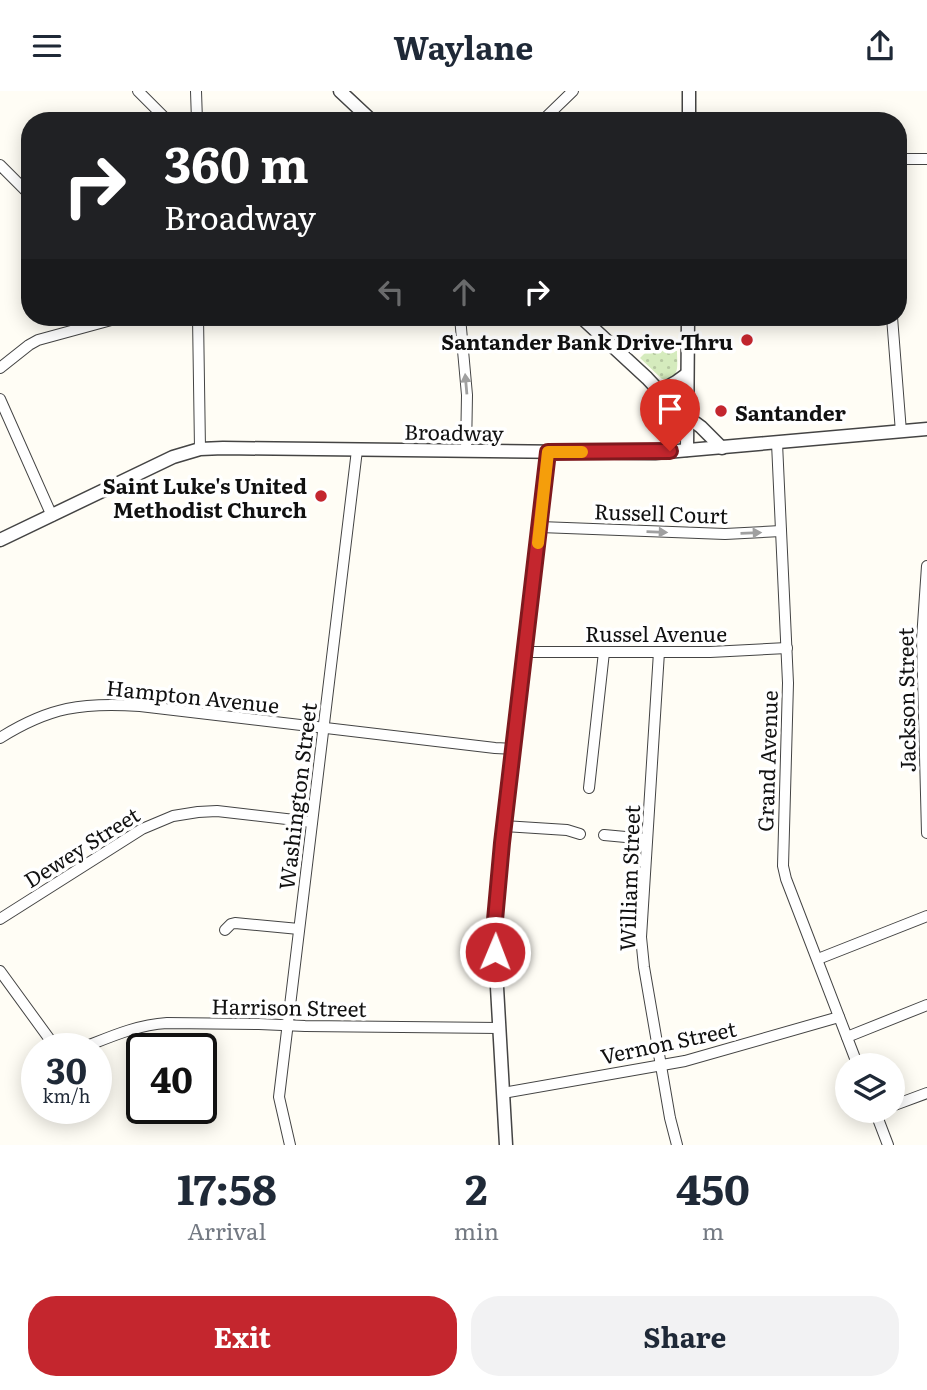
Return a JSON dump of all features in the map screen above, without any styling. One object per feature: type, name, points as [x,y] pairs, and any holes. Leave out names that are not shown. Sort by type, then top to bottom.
[{"type":"street","points":[[138,91],[159,112]]},
{"type":"street","points":[[196,91],[197,112]]},
{"type":"street","points":[[340,91],[362,112]]},
{"type":"street","points":[[551,112],[573,91]]},
{"type":"street","points":[[689,91],[689,112]]},
{"type":"street","points":[[907,159],[927,159]]},
{"type":"street","points":[[0,165],[21,186]]},
{"type":"street","points":[[75,326],[76,330]]},
{"type":"street","points":[[0,367],[38,340],[90,326]]},
{"type":"street","points":[[198,326],[200,449]]},
{"type":"street","points":[[461,326],[467,395],[466,451]]},
{"type":"street","points":[[591,326],[675,408],[701,427],[722,448]]},
{"type":"street","points":[[687,450],[688,326]]},
{"type":"street","points":[[893,326],[901,432]]},
{"type":"street","points":[[660,391],[687,374]]},
{"type":"street","points":[[0,399],[52,516]]},
{"type":"street","name":"Broadway","points":[[0,540],[173,457],[200,449],[655,453],[927,429]]},
{"type":"street","name":"Grand Avenue","points":[[776,443],[788,683],[783,866],[853,1053]]},
{"type":"street","name":"Washington Street","points":[[290,1145],[279,1097],[357,450]]},
{"type":"street","points":[[506,1145],[495,920],[548,452]]},
{"type":"street","name":"Russell Court","points":[[540,527],[721,534],[781,531]]},
{"type":"street","name":"Jackson Street","points":[[927,566],[922,639],[927,833]]},
{"type":"street","name":"Russel Avenue","points":[[526,652],[731,651],[787,648]]},
{"type":"street","points":[[589,788],[604,652]]},
{"type":"street","name":"William Street","points":[[659,652],[641,937],[661,1066],[677,1145]]},
{"type":"street","name":"Hampton Avenue","points":[[0,738],[21,725],[59,711],[107,703],[513,749]]},
{"type":"street","name":"Dewey Street","points":[[0,919],[142,829],[173,816],[217,811],[312,822]]},
{"type":"street","points":[[504,826],[567,830],[580,834]]},
{"type":"street","points":[[604,835],[648,839]]},
{"type":"street","points":[[818,959],[927,916]]},
{"type":"street","points":[[225,930],[235,923],[299,929]]},
{"type":"street","points":[[0,971],[45,1033]]},
{"type":"street","points":[[847,1037],[927,1006]]},
{"type":"street","name":"Vernon Street","points":[[503,1093],[661,1066],[709,1055],[839,1017]]},
{"type":"street","name":"Harrison Street","points":[[112,1036],[152,1024],[499,1027]]},
{"type":"street","points":[[905,1101],[927,1093]]},
{"type":"street","points":[[881,1123],[888,1145]]},
{"type":"green space","points":[[648,350],[677,351],[677,366],[672,377],[662,379],[640,358]]},
{"type":"slow traffic","points":[[538,543],[548,452],[582,452]]},
{"type":"place","name":"Santander Bank Drive-Thru","points":[[747,340]]},
{"type":"place","name":"Santander","points":[[721,411]]},
{"type":"place","name":"Saint Luke's United Methodist Church","points":[[321,496]]},
{"type":"route","points":[[495,952],[502,843],[548,452],[670,451]]}]
